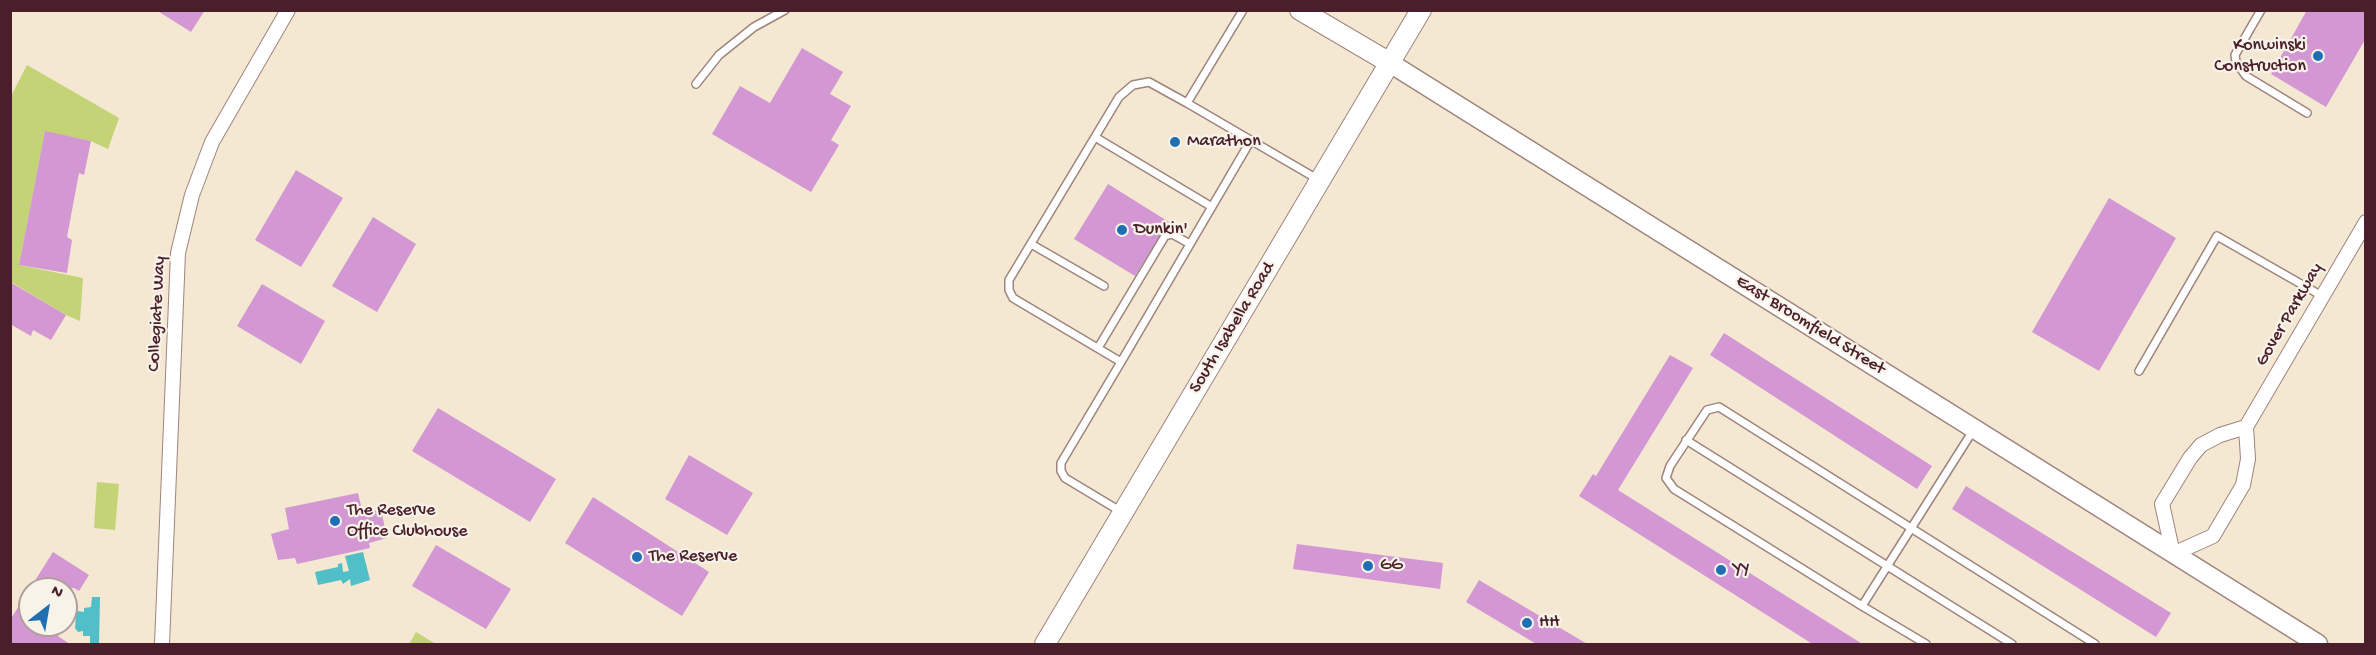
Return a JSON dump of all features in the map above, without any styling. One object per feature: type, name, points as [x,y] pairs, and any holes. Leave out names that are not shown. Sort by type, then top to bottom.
[{"type":"main road","name":"East Broomfield Street","points":[[1300,10],[1390,63]]},
{"type":"main road","name":"South Isabella Road","points":[[1045,645],[1421,10]]},
{"type":"street","name":"Collegiate Way","points":[[162,645],[178,253],[192,195],[212,142],[288,10]]},
{"type":"street","name":"East Broomfield Street","points":[[1390,63],[2318,645]]},
{"type":"street","name":"Gover Parkway","points":[[2246,427],[2366,222]]},
{"type":"street","points":[[2246,427],[2248,459],[2243,485],[2213,536],[2173,554],[2162,504],[2190,458],[2201,445],[2220,435],[2246,427]]},
{"type":"lane","points":[[696,84],[728,48],[754,27],[785,10]]},
{"type":"lane","points":[[1187,103],[1243,10]]},
{"type":"lane","points":[[2261,10],[2235,55],[2236,62],[2246,76],[2307,113]]},
{"type":"lane","points":[[1121,362],[1013,298],[1009,290],[1009,280],[1119,97],[1133,85],[1149,82],[1320,180]]},
{"type":"lane","points":[[1095,137],[1212,207]]},
{"type":"lane","points":[[1123,512],[1065,478],[1060,471],[1061,463],[1251,140]]},
{"type":"lane","points":[[1098,348],[1165,236],[1172,234],[1190,244]]},
{"type":"lane","points":[[2139,371],[2217,236],[2322,296]]},
{"type":"lane","points":[[1031,244],[1104,285]]},
{"type":"lane","points":[[1926,645],[1674,489],[1666,478],[1670,466],[1707,410],[1719,407],[2095,645]]},
{"type":"lane","points":[[1862,606],[1974,429]]},
{"type":"lane","points":[[1686,440],[2012,645]]},
{"type":"green space","points":[[27,65],[119,118],[108,149],[91,141],[45,132],[19,265],[83,278],[80,321],[11,282],[11,96]]},
{"type":"green space","points":[[97,482],[119,484],[115,530],[94,528]]},
{"type":"green space","points":[[416,632],[436,644],[409,644]]},
{"type":"water","points":[[363,552],[370,580],[351,586],[350,579],[343,584],[341,580],[318,585],[315,572],[338,567],[338,564],[342,563],[343,572],[349,571],[345,556]]},
{"type":"water","points":[[92,597],[100,597],[99,644],[90,644],[90,636],[83,636],[83,631],[78,632],[78,611],[84,612],[84,608],[91,607]]},
{"type":"building","points":[[156,10],[205,10],[191,32]]},
{"type":"building","name":"Konwinski Construction","points":[[2307,10],[2366,10],[2366,38],[2326,107],[2271,74]]},
{"type":"building","points":[[802,48],[843,72],[830,94],[851,106],[831,140],[839,145],[811,192],[712,134],[740,86],[770,103]]},
{"type":"building","points":[[45,131],[91,141],[84,175],[79,173],[67,237],[72,240],[67,273],[19,265]]},
{"type":"building","points":[[296,170],[343,198],[301,267],[255,240]]},
{"type":"building","name":"Dunkin'","points":[[1108,184],[1169,222],[1135,276],[1074,239]]},
{"type":"building","points":[[2109,198],[2176,238],[2099,371],[2032,332]]},
{"type":"building","points":[[373,217],[416,244],[377,312],[332,286]]},
{"type":"building","points":[[10,282],[66,315],[51,340],[33,330],[31,336],[10,324]]},
{"type":"building","points":[[262,284],[325,321],[301,364],[237,326]]},
{"type":"building","points":[[1724,333],[1932,466],[1917,489],[1710,355]]},
{"type":"building","name":"YY","points":[[1670,355],[1693,368],[1618,490],[1864,645],[1814,645],[1579,496],[1593,474],[1596,476]]},
{"type":"building","points":[[438,408],[556,479],[530,522],[412,451]]},
{"type":"building","name":"The Reserve","points":[[689,455],[753,493],[727,535],[665,499]]},
{"type":"building","points":[[1966,486],[2171,613],[2156,637],[1952,509]]},
{"type":"building","name":"The Reserve Office Clubhouse","points":[[358,493],[363,514],[381,509],[387,538],[369,543],[370,548],[297,564],[295,558],[278,560],[271,534],[289,529],[285,508]]},
{"type":"building","name":"The Reserve","points":[[593,497],[709,572],[682,616],[565,543]]},
{"type":"building","name":"GG","points":[[1297,544],[1443,563],[1440,589],[1293,569]]},
{"type":"building","points":[[436,545],[511,589],[486,629],[412,586]]},
{"type":"building","points":[[53,552],[89,575],[79,591],[78,577],[37,577]]},
{"type":"building","name":"HH","points":[[1479,580],[1589,645],[1538,645],[1466,602]]},
{"type":"building","points":[[18,607],[18,637],[59,637],[71,645],[10,645],[10,620]]},
{"type":"place","name":"Konwinski Construction","points":[[2318,56]]},
{"type":"place","name":"Marathon","points":[[1175,142]]},
{"type":"place","name":"Dunkin'","points":[[1122,230]]},
{"type":"place","name":"The Reserve Office Clubhouse","points":[[335,521]]},
{"type":"place","name":"The Reserve","points":[[637,557]]},
{"type":"place","name":"GG","points":[[1368,566]]},
{"type":"place","name":"YY","points":[[1721,570]]},
{"type":"place","name":"HH","points":[[1527,623]]}]
